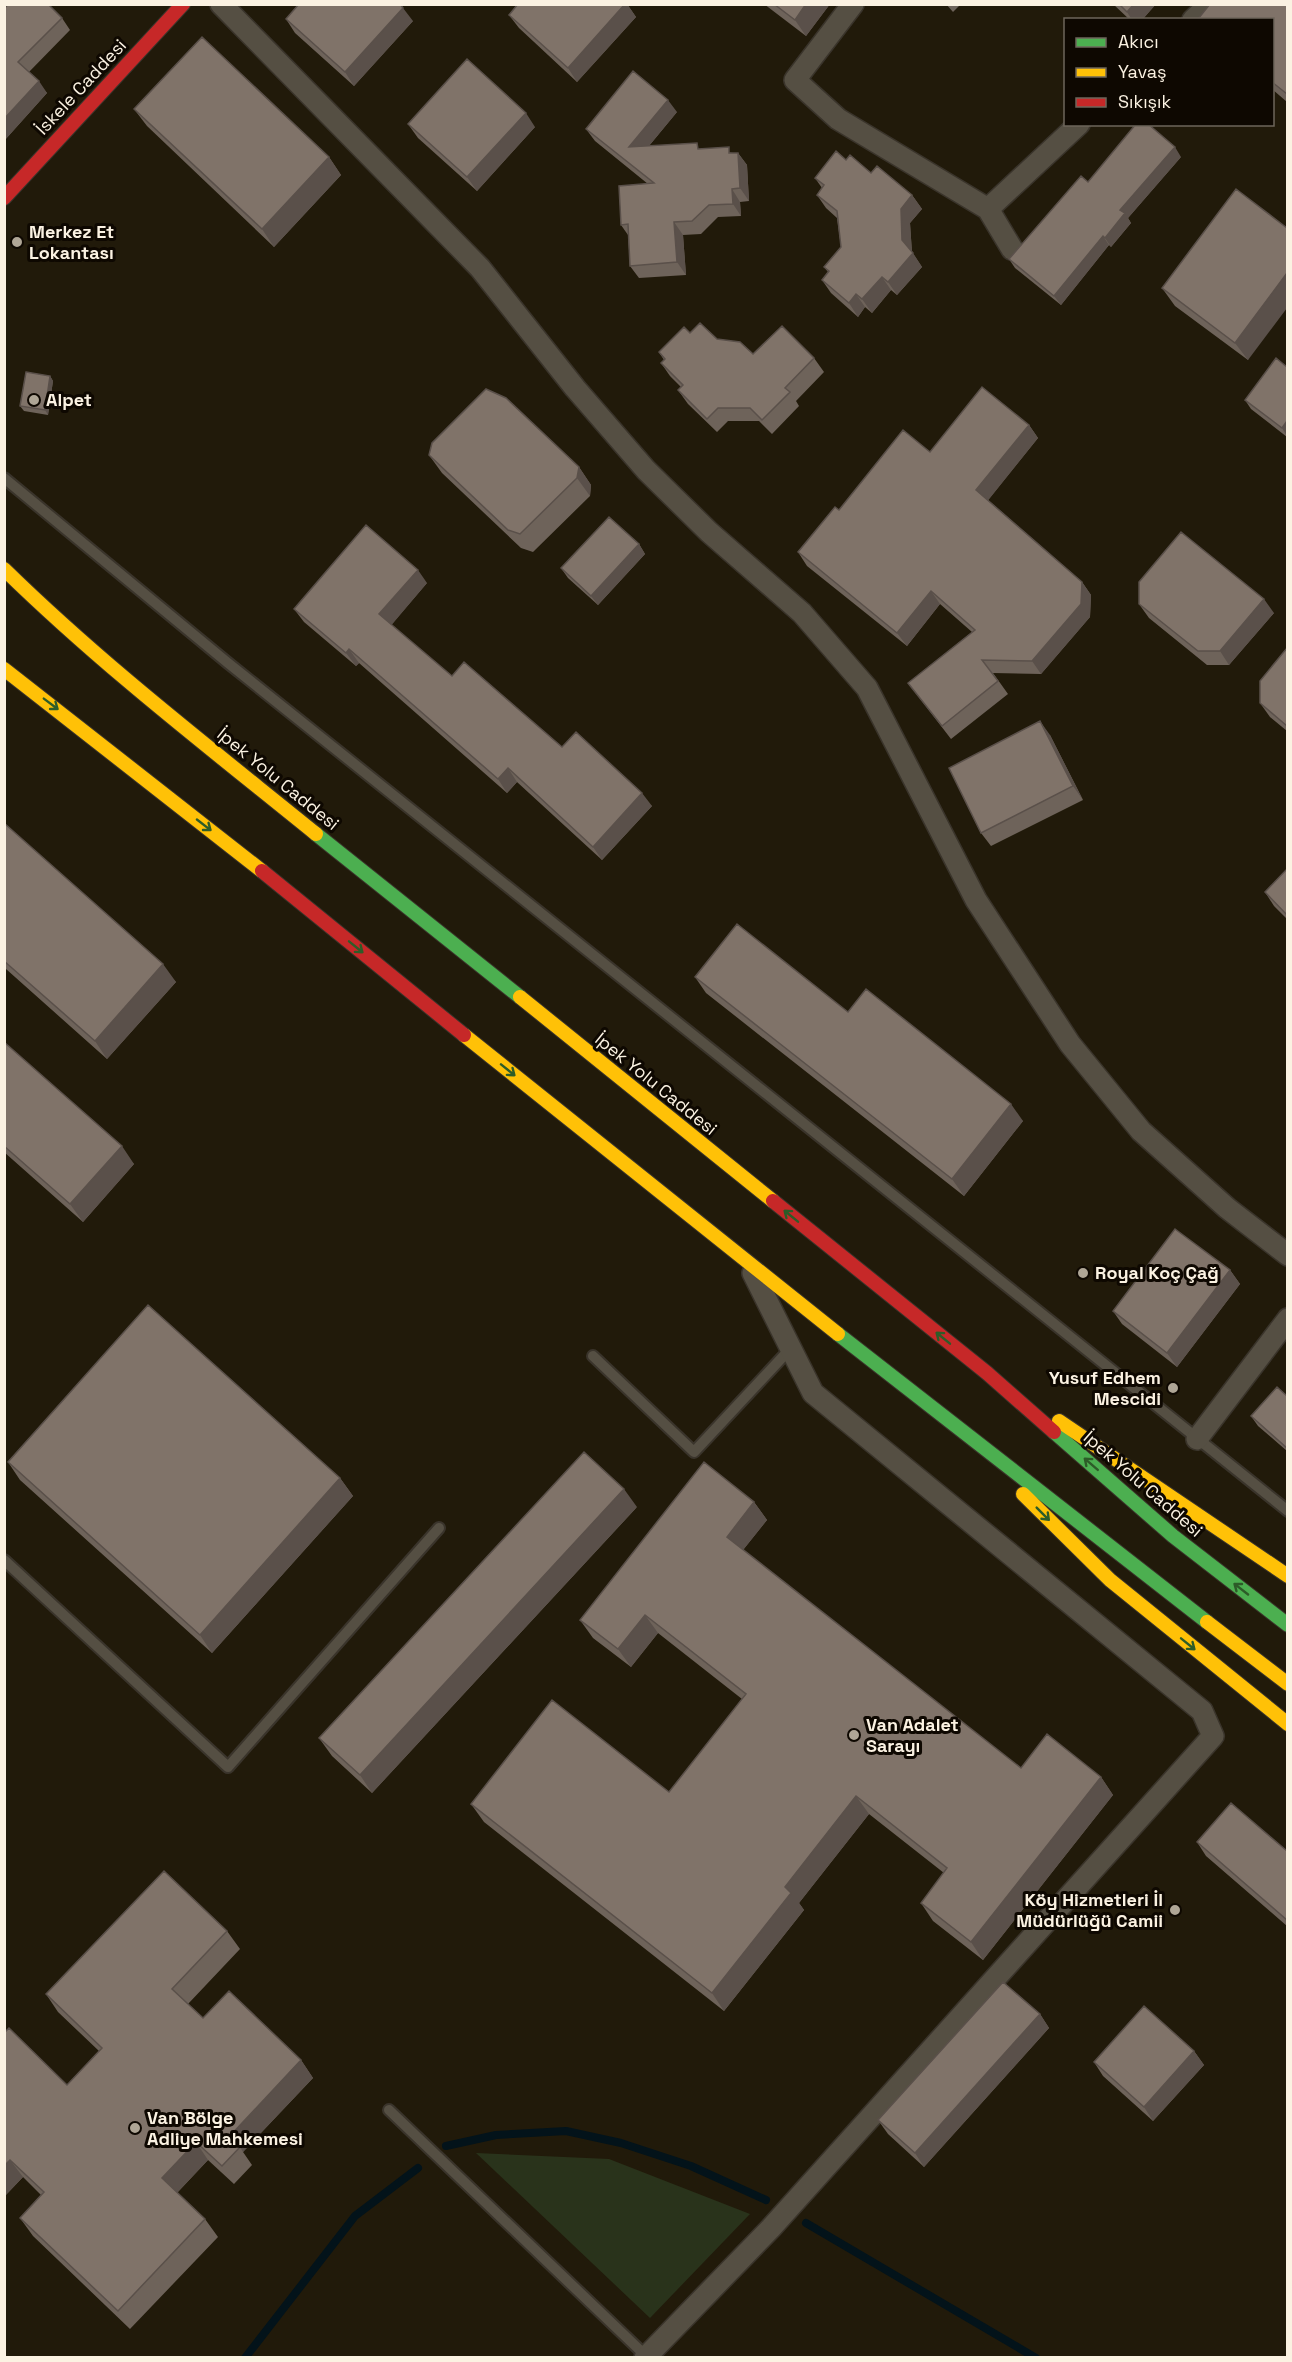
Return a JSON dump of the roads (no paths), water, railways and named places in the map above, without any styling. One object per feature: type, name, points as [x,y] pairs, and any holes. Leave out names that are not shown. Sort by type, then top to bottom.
[{"type":"main road","name":"İskele Caddesi","points":[[5,196],[183,4]]},
{"type":"main road","name":"İpek Yolu Caddesi","points":[[4,569],[49,613],[118,674],[987,1373],[1173,1536],[1287,1625]]},
{"type":"main road","points":[[4,669],[299,901],[956,1429],[1287,1684]]},
{"type":"main road","points":[[987,1373],[1287,1576]]},
{"type":"main road","points":[[956,1429],[1110,1580],[1287,1724]]},
{"type":"street","points":[[221,4],[480,268],[575,388],[646,470],[709,532],[802,613],[867,687],[976,900],[1070,1044],[1141,1131],[1227,1208],[1287,1255]]},
{"type":"street","points":[[853,4],[795,80],[838,119],[988,209],[1012,249]]},
{"type":"street","points":[[1195,18],[1210,4]]},
{"type":"street","points":[[988,209],[1077,126]]},
{"type":"street","points":[[646,2357],[771,2228],[1213,1736],[1202,1711],[813,1392],[748,1262]]},
{"type":"street","points":[[1197,1439],[1287,1319]]},
{"type":"lane","points":[[4,478],[228,663],[1287,1511]]},
{"type":"lane","points":[[592,1356],[694,1452],[791,1348]]},
{"type":"lane","points":[[4,1560],[228,1767],[439,1528]]},
{"type":"lane","points":[[389,2110],[646,2357]]},
{"type":"waterway","points":[[446,2146],[496,2135],[566,2131],[621,2143],[691,2166],[766,2200]]},
{"type":"waterway","points":[[245,2358],[355,2216],[418,2168]]},
{"type":"waterway","points":[[806,2223],[1036,2358]]},
{"type":"place","name":"Merkez Et Lokantası","points":[[17,242]]},
{"type":"place","name":"Alpet","points":[[34,400]]},
{"type":"place","name":"Royal Koç Çağ","points":[[1083,1273]]},
{"type":"place","name":"Yusuf Edhem Mescidi","points":[[1173,1388]]},
{"type":"place","name":"Van Adalet Sarayı","points":[[854,1735]]},
{"type":"place","name":"Köy Hizmetleri İl Müdürlüğü Camii","points":[[1175,1910]]},
{"type":"place","name":"Van Bölge Adliye Mahkemesi","points":[[135,2128]]}]
